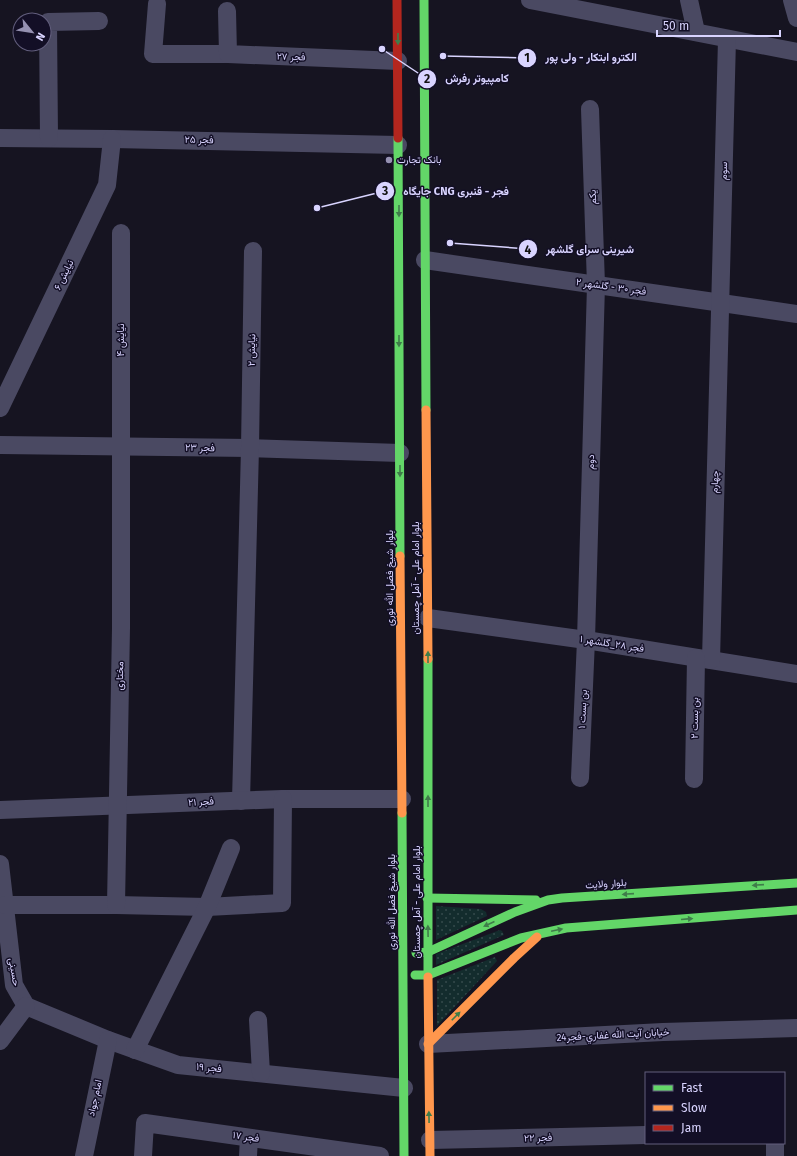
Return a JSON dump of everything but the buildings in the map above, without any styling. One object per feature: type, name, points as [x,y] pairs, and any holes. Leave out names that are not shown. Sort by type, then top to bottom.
[{"type":"main road","name":"بلوار شیخ فضل الله نوری","points":[[397,0],[400,453],[405,678],[405,731],[402,799],[404,1156]]},
{"type":"main road","name":"بلوار امام علی - آمل چمستان","points":[[424,0],[428,618],[424,679],[428,734],[427,898],[430,1148]]},
{"type":"main road","points":[[421,728],[428,734]]},
{"type":"main road","name":"بلوار ولایت","points":[[428,952],[515,912],[548,900],[797,883]]},
{"type":"main road","points":[[427,898],[548,900]]},
{"type":"main road","points":[[402,976],[428,975],[520,938],[566,928],[797,910]]},
{"type":"main road","points":[[515,912],[511,918],[511,927],[515,935],[520,938]]},
{"type":"main road","points":[[428,1044],[540,934]]},
{"type":"main road","points":[[403,954],[428,952]]},
{"type":"street","points":[[530,0],[581,5],[696,32],[797,52]]},
{"type":"street","points":[[689,0],[696,32]]},
{"type":"street","points":[[792,0],[797,18]]},
{"type":"street","name":"فجر ۲۷","points":[[157,4],[154,54],[228,54],[398,61]]},
{"type":"street","points":[[227,11],[228,54]]},
{"type":"street","points":[[49,138],[48,22],[99,20]]},
{"type":"street","name":"سوم","points":[[720,303],[727,38]]},
{"type":"street","name":"یکم","points":[[590,109],[596,285]]},
{"type":"street","name":"فجر ۲۵","points":[[0,138],[398,145]]},
{"type":"street","name":"نیایش ۶","points":[[0,408],[107,185],[112,139]]},
{"type":"street","name":"نیایش ۴","points":[[121,233],[121,447]]},
{"type":"street","name":"نیایش ۲","points":[[240,801],[250,448],[253,251]]},
{"type":"street","name":"فجر ۳۰ - گلشهر ۲","points":[[425,260],[797,314]]},
{"type":"street","name":"دوم","points":[[586,640],[596,285]]},
{"type":"street","name":"چهارم","points":[[703,659],[720,303]]},
{"type":"street","name":"فجر ۲۳","points":[[0,445],[250,448],[400,453]]},
{"type":"street","name":"مختاری","points":[[116,905],[121,628],[121,447]]},
{"type":"street","name":"فجر ۲۸_گلشهر ۱","points":[[428,618],[586,640],[797,674]]},
{"type":"street","name":"بن بست ۱","points":[[580,778],[586,640]]},
{"type":"street","name":"بن بست ۲","points":[[694,779],[703,659]]},
{"type":"street","points":[[5,905],[207,907],[282,903],[283,799]]},
{"type":"street","name":"فجر ۲۱","points":[[0,810],[283,799],[402,799]]},
{"type":"street","points":[[135,1050],[207,907],[231,848]]},
{"type":"street","name":"حسینی","points":[[0,864],[5,905],[6,953],[14,985],[26,1006]]},
{"type":"street","points":[[0,1041],[26,1006]]},
{"type":"street","name":"فجر ۱۹","points":[[26,1006],[108,1040],[178,1065],[404,1088]]},
{"type":"street","points":[[258,1020],[261,1073]]},
{"type":"street","name":"خيابان آيت الله غفاري-فجر24","points":[[428,1044],[663,1032],[797,1028]]},
{"type":"street","name":"امام جواد","points":[[84,1156],[108,1040]]},
{"type":"street","name":"فجر ۱۷","points":[[143,1156],[145,1123],[380,1156]]},
{"type":"street","name":"فجر ۲۲","points":[[430,1148],[645,1135]]},
{"type":"street","points":[[248,1156],[249,1138]]},
{"type":"street","points":[[775,1144],[775,1156]]},
{"type":"green space","points":[[436,906],[481,909],[486,912],[487,916],[436,940]]},
{"type":"green space","points":[[500,930],[504,935],[436,965],[436,954]]},
{"type":"green space","points":[[495,957],[497,961],[437,1026],[437,980]]},
{"type":"traffic: fast","points":[[424,0],[426,410]]},
{"type":"traffic: fast","points":[[398,138],[400,556]]},
{"type":"traffic: fast","points":[[428,659],[428,977]]},
{"type":"traffic: fast","points":[[402,813],[404,1156]]},
{"type":"traffic: fast","points":[[416,953],[428,952],[515,912],[548,900],[797,883]]},
{"type":"traffic: fast","points":[[427,898],[536,900]]},
{"type":"traffic: fast","points":[[415,975],[428,975],[521,938],[566,928],[797,910]]},
{"type":"traffic: slow","points":[[426,410],[428,659]]},
{"type":"traffic: slow","points":[[400,556],[402,813]]},
{"type":"traffic: slow","points":[[428,1044],[537,937]]},
{"type":"traffic: slow","points":[[428,977],[430,1156]]},
{"type":"traffic: jam","points":[[397,0],[398,138]]},
{"type":"place","name":"کامپیوتر رفرش","points":[[382,49]]},
{"type":"place","name":"الکترو ابتکار - ولی پور","points":[[443,56]]},
{"type":"place","name":"بانک تجارت","points":[[389,160]]},
{"type":"place","name":"جایگاه CNG فجر - قنبری","points":[[317,208]]},
{"type":"place","name":"شیرینی سرای گلشهر","points":[[450,243]]}]
